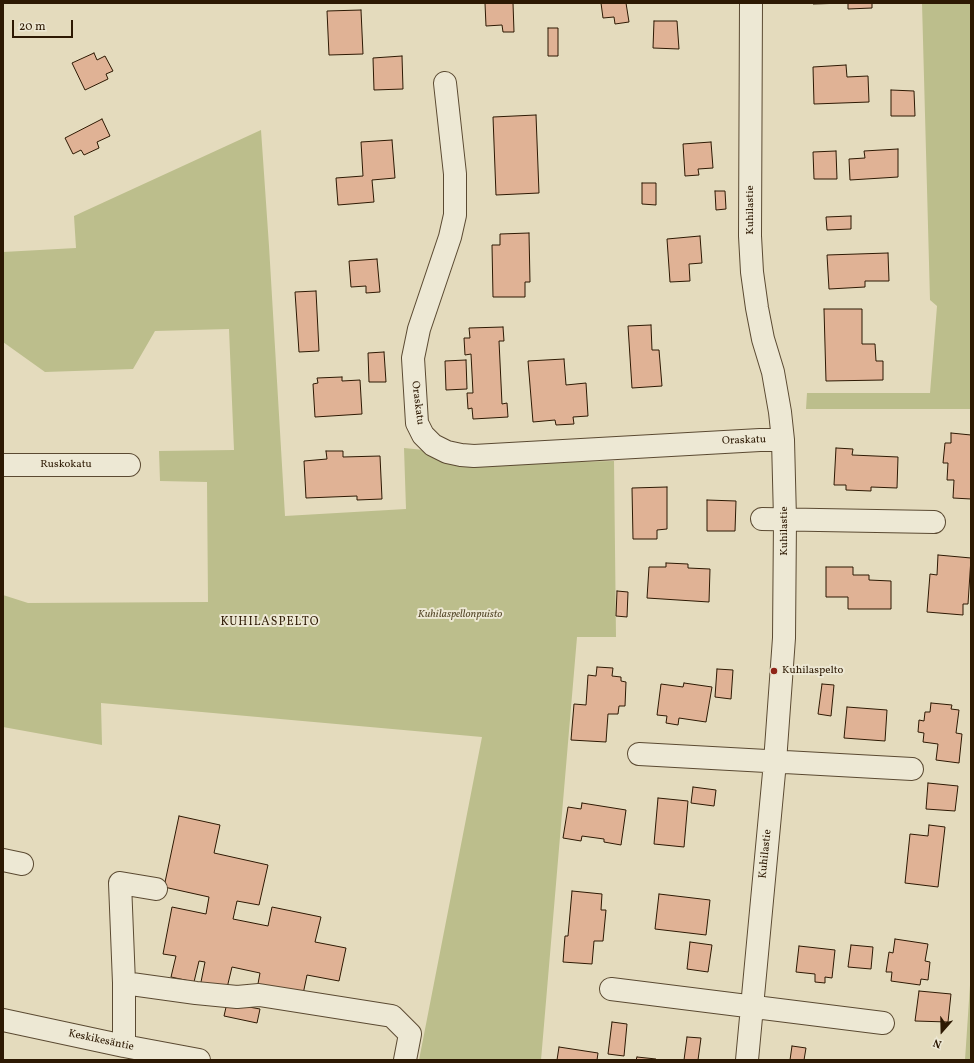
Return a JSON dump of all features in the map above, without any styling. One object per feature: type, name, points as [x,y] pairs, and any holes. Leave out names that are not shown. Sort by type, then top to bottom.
[{"type":"street","name":"Kuhilastie","points":[[747,1060],[775,762],[784,638],[785,519],[783,440],[780,412],[773,372],[763,339],[752,272],[750,236],[751,3]]},
{"type":"street","name":"Oraskatu","points":[[444,83],[455,174],[455,215],[450,237],[419,329],[413,358],[418,423],[423,435],[433,445],[447,452],[474,456],[783,440]]},
{"type":"street","name":"Ruskokatu","points":[[3,465],[129,465]]},
{"type":"street","points":[[762,519],[934,522]]},
{"type":"street","points":[[639,754],[912,769]]},
{"type":"street","points":[[124,1046],[124,983],[120,883],[156,889]]},
{"type":"street","points":[[124,983],[202,994],[237,997],[259,995],[392,1016],[410,1034],[405,1060]]},
{"type":"street","points":[[611,989],[883,1023]]},
{"type":"street","name":"Keskikesäntie","points":[[3,1020],[124,1046],[199,1060]]},
{"type":"green space","points":[[922,3],[971,3],[971,409],[806,409],[807,393],[930,393],[937,306],[930,300]]},
{"type":"green space","name":"Kuhilaspellonpuisto","points":[[261,130],[285,516],[406,509],[404,448],[424,450],[476,464],[614,461],[616,637],[577,637],[541,1060],[419,1060],[482,737],[101,703],[102,745],[3,727],[3,595],[28,603],[208,602],[207,482],[160,481],[159,451],[234,450],[229,329],[155,331],[133,369],[45,372],[3,342],[3,252],[76,248],[74,216]]},
{"type":"green space","points":[[971,970],[971,1060],[965,1060]]},
{"type":"building","points":[[485,3],[513,3],[514,32],[503,32],[502,25],[486,26]]},
{"type":"building","points":[[601,3],[626,3],[629,22],[615,24],[614,17],[603,18]]},
{"type":"building","points":[[813,3],[846,3],[813,4]]},
{"type":"building","points":[[848,3],[872,3],[872,8],[848,9]]},
{"type":"building","points":[[361,10],[363,54],[329,55],[327,11]]},
{"type":"building","points":[[654,21],[677,21],[679,49],[653,48]]},
{"type":"building","points":[[548,28],[558,28],[558,56],[548,56]]},
{"type":"building","points":[[94,53],[97,60],[105,56],[113,71],[106,74],[108,79],[85,90],[72,63]]},
{"type":"building","points":[[402,56],[403,89],[374,90],[373,58]]},
{"type":"building","points":[[846,65],[847,77],[868,76],[869,102],[814,104],[813,67]]},
{"type":"building","points":[[891,90],[914,91],[915,116],[891,116]]},
{"type":"building","points":[[536,115],[539,193],[496,195],[493,117]]},
{"type":"building","points":[[102,119],[110,136],[97,142],[99,148],[84,155],[81,150],[73,154],[65,138]]},
{"type":"building","points":[[392,140],[395,178],[372,180],[374,202],[338,205],[336,178],[363,176],[361,142]]},
{"type":"building","points":[[711,142],[713,168],[698,169],[699,175],[685,176],[683,144]]},
{"type":"building","points":[[898,149],[898,177],[850,180],[849,159],[865,158],[864,151]]},
{"type":"building","points":[[836,151],[837,179],[814,179],[813,152]]},
{"type":"building","points":[[642,183],[656,183],[656,205],[642,204]]},
{"type":"building","points":[[715,191],[725,191],[726,209],[716,210]]},
{"type":"building","points":[[851,216],[851,229],[827,230],[826,217]]},
{"type":"building","points":[[529,233],[530,282],[525,282],[525,297],[493,297],[492,245],[500,245],[500,234]]},
{"type":"building","points":[[700,236],[702,263],[689,264],[690,281],[670,282],[667,239]]},
{"type":"building","points":[[888,253],[889,281],[865,281],[865,287],[829,289],[827,255]]},
{"type":"building","points":[[377,259],[380,292],[366,293],[366,286],[351,287],[349,261]]},
{"type":"building","points":[[316,291],[319,351],[299,352],[295,292]]},
{"type":"building","points":[[824,309],[862,309],[862,344],[875,344],[876,361],[883,361],[883,380],[826,381]]},
{"type":"building","points":[[651,325],[652,350],[659,350],[662,386],[632,388],[628,326]]},
{"type":"building","points":[[503,327],[504,341],[499,341],[502,404],[507,403],[508,417],[473,419],[472,408],[468,409],[467,393],[473,393],[471,354],[465,355],[464,338],[470,338],[469,328]]},
{"type":"building","points":[[384,352],[386,382],[369,382],[368,353]]},
{"type":"building","points":[[564,359],[566,385],[586,383],[588,416],[573,417],[574,424],[556,425],[555,420],[533,422],[528,361]]},
{"type":"building","points":[[466,360],[467,389],[446,390],[445,361]]},
{"type":"building","points":[[342,377],[342,381],[360,380],[362,414],[315,417],[313,384],[318,383],[317,378]]},
{"type":"building","points":[[951,433],[971,435],[971,499],[953,498],[954,480],[947,480],[948,463],[943,463],[945,443],[951,443]]},
{"type":"building","points":[[836,448],[853,449],[852,455],[898,457],[897,488],[871,487],[871,491],[846,490],[846,485],[834,485]]},
{"type":"building","points":[[326,451],[343,451],[343,457],[380,456],[382,499],[357,500],[357,496],[306,498],[304,461],[327,459]]},
{"type":"building","points":[[667,487],[667,529],[657,530],[657,539],[633,539],[632,488]]},
{"type":"building","points":[[707,500],[736,501],[735,531],[707,531]]},
{"type":"building","points":[[938,555],[971,558],[968,604],[963,604],[963,615],[927,612],[930,574],[937,575]]},
{"type":"building","points":[[666,563],[688,564],[688,568],[710,569],[709,602],[647,598],[649,567],[666,567]]},
{"type":"building","points":[[826,567],[853,567],[853,575],[869,575],[869,580],[891,581],[891,609],[848,609],[848,597],[826,597]]},
{"type":"building","points":[[617,591],[628,592],[627,617],[616,616]]},
{"type":"building","points":[[597,667],[613,668],[612,676],[621,677],[621,681],[626,682],[625,706],[619,706],[618,714],[608,714],[606,742],[571,740],[574,704],[586,705],[588,675],[596,676]]},
{"type":"building","points":[[717,669],[733,670],[731,699],[715,697]]},
{"type":"building","points":[[684,683],[712,687],[706,722],[679,718],[678,725],[666,723],[667,716],[657,715],[661,684],[683,687]]},
{"type":"building","points":[[822,684],[834,685],[831,716],[818,714]]},
{"type":"building","points":[[931,703],[952,705],[951,709],[959,710],[956,733],[962,734],[959,763],[936,760],[938,744],[923,742],[924,733],[918,732],[919,720],[924,721],[925,712],[930,712]]},
{"type":"building","points":[[847,707],[887,710],[885,741],[844,738]]},
{"type":"building","points":[[928,783],[958,786],[955,811],[926,809]]},
{"type":"building","points":[[693,787],[716,790],[714,806],[691,803]]},
{"type":"building","points":[[658,798],[688,801],[684,847],[654,844]]},
{"type":"building","points":[[582,803],[626,810],[621,845],[604,842],[604,839],[582,836],[581,841],[563,838],[568,807],[581,809]]},
{"type":"building","points":[[179,816],[220,825],[214,853],[268,865],[259,905],[237,901],[233,919],[268,926],[272,907],[321,917],[315,942],[346,948],[339,981],[307,975],[302,999],[257,989],[260,973],[232,967],[226,992],[200,987],[205,962],[199,961],[194,982],[171,977],[176,956],[163,954],[172,907],[206,914],[209,897],[164,887]]},
{"type":"building","points":[[929,825],[945,827],[938,887],[905,883],[910,834],[928,836]]},
{"type":"building","points":[[572,891],[602,894],[601,910],[606,910],[603,941],[594,941],[592,964],[563,962],[565,936],[568,936]]},
{"type":"building","points":[[659,894],[710,900],[706,935],[655,929]]},
{"type":"building","points":[[895,939],[928,944],[925,961],[930,962],[928,980],[921,979],[920,985],[891,981],[892,972],[886,972],[889,952],[893,953]]},
{"type":"building","points":[[690,942],[712,945],[708,972],[687,969]]},
{"type":"building","points":[[851,945],[873,947],[871,969],[848,967]]},
{"type":"building","points":[[799,946],[835,950],[832,978],[825,977],[825,983],[815,982],[815,974],[796,972]]},
{"type":"building","points":[[919,991],[951,994],[948,1022],[915,1021]]},
{"type":"building","points":[[227,1003],[260,1009],[257,1023],[224,1016]]},
{"type":"building","points":[[612,1022],[627,1024],[624,1056],[608,1054]]},
{"type":"building","points":[[687,1037],[701,1038],[698,1060],[684,1060]]},
{"type":"building","points":[[792,1046],[806,1048],[804,1060],[790,1060]]},
{"type":"building","points":[[559,1047],[598,1053],[597,1060],[557,1060]]},
{"type":"building","points":[[637,1057],[656,1059],[656,1060],[636,1060]]},
{"type":"place","name":"Kuhilaspelto","points":[[774,671]]},
{"type":"district","name":"KUHILASPELTO","points":[[270,623]]}]
